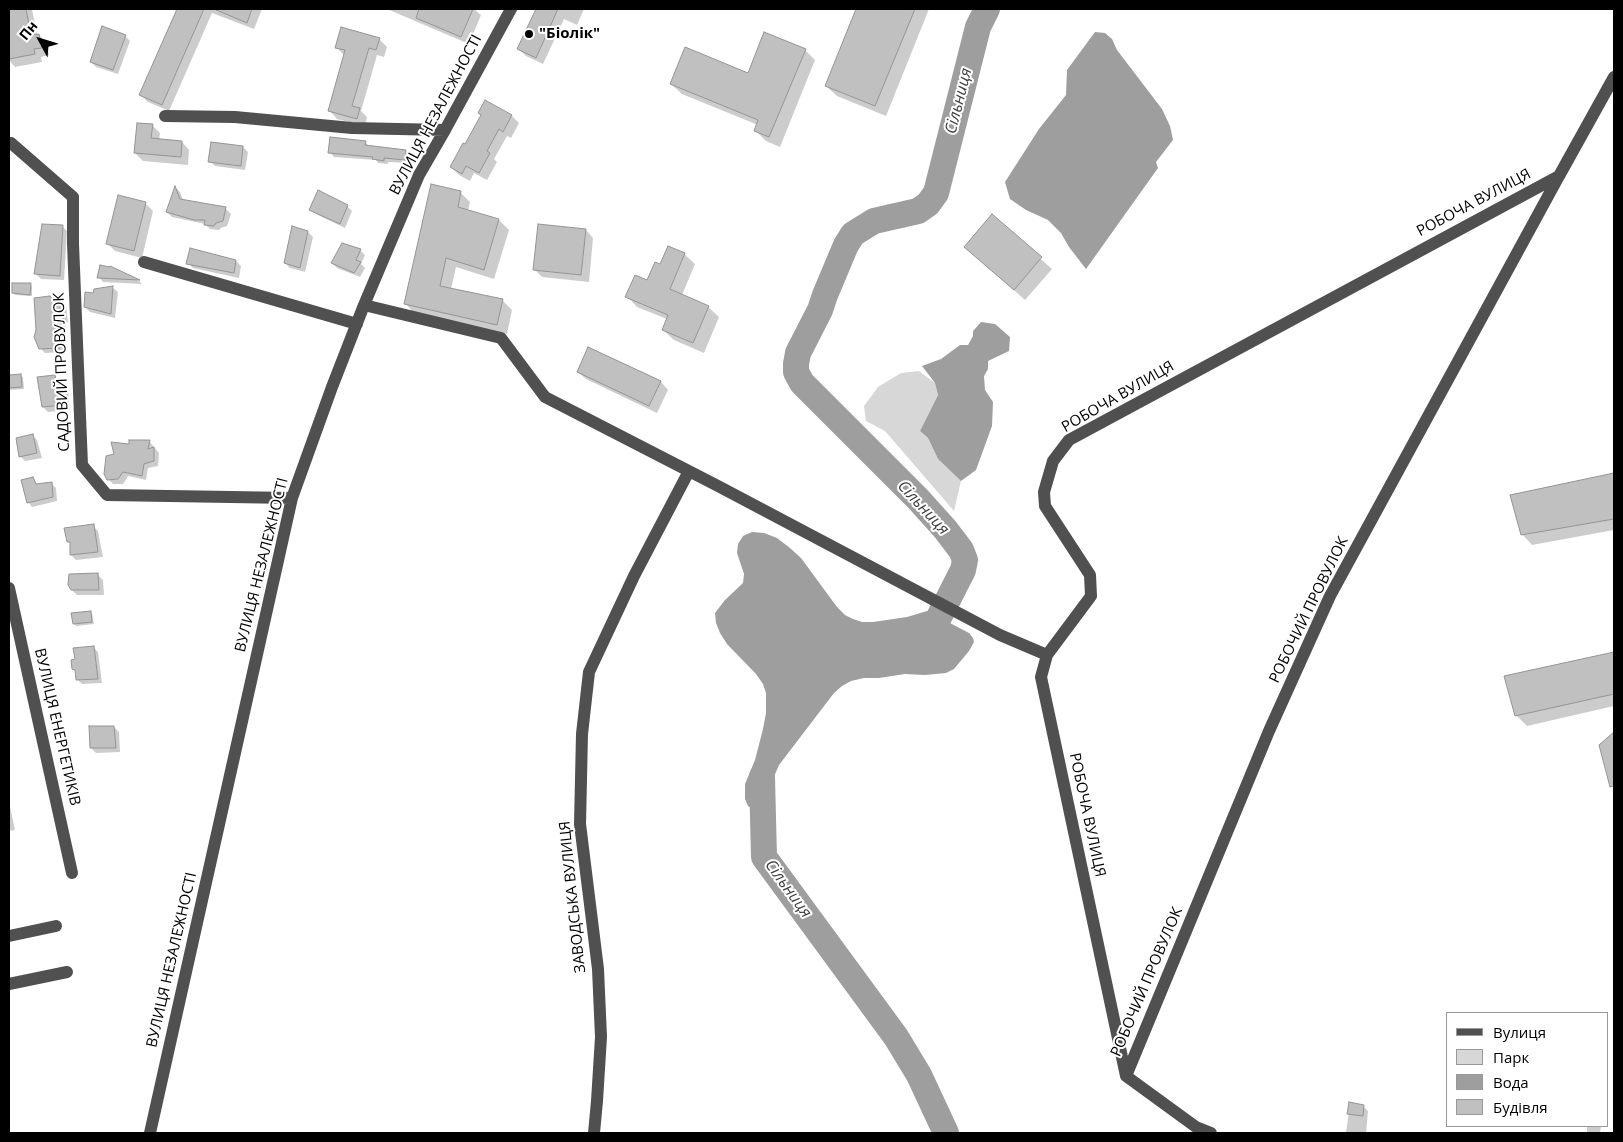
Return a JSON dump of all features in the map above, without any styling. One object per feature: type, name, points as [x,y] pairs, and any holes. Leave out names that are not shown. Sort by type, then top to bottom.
[{"type":"street","name":"ВУЛИЦЯ НЕЗАЛЕЖНОСТІ","points":[[150,1133],[292,498],[364,305],[419,175],[511,9]]},
{"type":"street","points":[[1559,176],[1614,77]]},
{"type":"street","points":[[165,116],[235,117],[352,128],[445,130]]},
{"type":"street","name":"САДОВИЙ ПРОВУЛОК","points":[[9,143],[73,197],[73,244],[82,465],[107,496],[292,498]]},
{"type":"street","name":"РОБОЧА ВУЛИЦЯ","points":[[1126,1076],[1041,677],[1047,655],[1091,596],[1090,575],[1045,506],[1044,492],[1053,462],[1069,440],[1559,176]]},
{"type":"street","name":"РОБОЧИЙ ПРОВУЛОК","points":[[1126,1076],[1269,731],[1330,596],[1559,176]]},
{"type":"street","points":[[144,262],[358,324]]},
{"type":"street","points":[[364,305],[501,338],[545,398],[690,471],[1000,635],[1047,655]]},
{"type":"street","name":"ЗАВОДСЬКА ВУЛИЦЯ","points":[[594,1133],[600,1037],[598,969],[580,824],[582,734],[589,672],[634,576],[690,471]]},
{"type":"street","name":"ВУЛИЦЯ ЕНЕРГЕТИКІВ","points":[[9,588],[72,873]]},
{"type":"street","points":[[9,936],[56,926]]},
{"type":"street","points":[[9,984],[67,972]]},
{"type":"street","points":[[1126,1076],[1196,1127],[1211,1133]]},
{"type":"green space","points":[[919,371],[935,383],[938,395],[920,431],[928,438],[938,459],[961,481],[954,511],[885,431],[866,421],[864,406],[878,387],[901,373]]},
{"type":"water","points":[[1095,32],[1105,33],[1112,39],[1117,50],[1162,109],[1170,126],[1173,140],[1156,162],[1158,168],[1086,269],[1061,233],[1048,220],[1026,210],[1010,199],[1005,182],[1039,129],[1066,95],[1067,70]]},
{"type":"water","points":[[981,322],[995,324],[1010,337],[1009,351],[988,361],[988,369],[984,376],[985,390],[993,402],[992,426],[976,470],[961,481],[938,459],[928,438],[920,431],[938,395],[935,383],[922,366],[941,359],[960,345],[968,345],[973,336],[973,331]]},
{"type":"water","points":[[752,532],[764,533],[777,538],[790,548],[801,558],[837,607],[845,615],[853,619],[862,622],[873,622],[907,617],[927,611],[969,633],[974,642],[954,669],[946,673],[864,678],[851,681],[842,686],[834,693],[779,765],[770,786],[766,812],[756,812],[748,806],[745,799],[745,784],[755,760],[763,729],[766,713],[766,693],[763,684],[756,674],[727,644],[716,623],[715,613],[725,600],[743,583],[744,574],[737,553],[738,544],[743,536]]},
{"type":"building","points":[[9,9],[26,9],[31,35],[39,34],[42,48],[34,49],[35,54],[9,59]]},
{"type":"building","points":[[177,9],[204,9],[162,105],[139,95]]},
{"type":"building","points":[[214,9],[252,9],[247,23]]},
{"type":"building","points":[[419,9],[473,9],[461,37],[416,18]]},
{"type":"building","points":[[536,9],[558,9],[536,58],[517,49]]},
{"type":"building","points":[[856,9],[915,9],[875,106],[825,86]]},
{"type":"building","points":[[102,26],[126,35],[113,70],[90,62]]},
{"type":"building","points":[[341,27],[380,38],[376,50],[369,48],[352,106],[360,108],[357,119],[328,111],[345,50],[335,48]]},
{"type":"building","points":[[764,32],[806,49],[769,137],[754,131],[758,120],[670,84],[685,47],[748,73]]},
{"type":"building","points":[[485,100],[512,115],[503,132],[499,129],[487,151],[490,153],[479,173],[466,166],[462,174],[450,167],[481,115],[478,113]]},
{"type":"building","points":[[137,123],[153,124],[151,138],[182,141],[181,157],[134,153]]},
{"type":"building","points":[[330,137],[366,141],[365,145],[406,150],[405,160],[384,158],[384,161],[372,159],[373,157],[328,153]]},
{"type":"building","points":[[211,142],[243,146],[241,166],[208,162]]},
{"type":"building","points":[[431,184],[461,191],[458,207],[499,219],[484,270],[446,258],[440,286],[503,299],[497,325],[404,304]]},
{"type":"building","points":[[175,186],[180,199],[226,207],[223,221],[216,223],[214,226],[204,225],[205,220],[194,220],[166,212]]},
{"type":"building","points":[[318,190],[348,205],[340,224],[309,210]]},
{"type":"building","points":[[118,195],[146,202],[134,251],[106,244]]},
{"type":"building","points":[[992,214],[1042,257],[1014,290],[964,247]]},
{"type":"building","points":[[42,224],[63,225],[60,276],[34,274]]},
{"type":"building","points":[[538,224],[586,229],[581,275],[533,270]]},
{"type":"building","points":[[292,226],[308,231],[300,268],[284,263]]},
{"type":"building","points":[[342,243],[361,249],[356,260],[361,262],[354,273],[331,263]]},
{"type":"building","points":[[668,246],[685,253],[670,289],[709,306],[693,343],[662,330],[668,315],[625,297],[635,275],[647,280],[655,262],[660,264]]},
{"type":"building","points":[[190,248],[236,260],[234,273],[186,264]]},
{"type":"building","points":[[100,265],[110,266],[140,280],[97,278]]},
{"type":"building","points":[[12,283],[31,283],[30,295],[12,293]]},
{"type":"building","points":[[113,286],[111,314],[84,307],[85,292],[93,293],[94,289]]},
{"type":"building","points":[[50,296],[53,299],[61,299],[64,318],[60,318],[60,348],[39,349],[34,337],[36,330],[34,298]]},
{"type":"building","points":[[588,347],[661,381],[649,406],[577,372]]},
{"type":"building","points":[[21,374],[22,387],[9,388],[9,375]]},
{"type":"building","points":[[55,375],[57,385],[63,385],[65,405],[42,407],[37,377]]},
{"type":"building","points":[[33,434],[37,453],[19,457],[16,438]]},
{"type":"building","points":[[129,440],[150,440],[148,449],[154,447],[154,461],[144,464],[142,476],[123,472],[118,479],[107,480],[104,474],[106,456],[114,454],[111,442],[129,444]]},
{"type":"building","points":[[1614,473],[1614,519],[1521,535],[1510,495]]},
{"type":"building","points":[[33,477],[36,484],[52,482],[53,497],[27,503],[21,480]]},
{"type":"building","points":[[94,524],[98,552],[70,555],[70,542],[67,542],[64,528]]},
{"type":"building","points":[[98,573],[99,590],[71,590],[68,585],[69,574]]},
{"type":"building","points":[[91,611],[92,622],[73,624],[71,613]]},
{"type":"building","points":[[94,646],[98,679],[76,680],[71,660],[75,659],[73,648]]},
{"type":"building","points":[[1614,652],[1614,694],[1515,716],[1504,676]]},
{"type":"building","points":[[89,726],[114,726],[116,748],[90,748]]},
{"type":"building","points":[[1614,732],[1614,786],[1610,787],[1599,745]]},
{"type":"building","points":[[1349,1102],[1364,1105],[1363,1116],[1347,1114]]},
{"type":"waterway","name":"Сільниця","points":[[915,642],[932,631],[963,570],[965,560],[961,550],[918,499],[802,383],[796,372],[796,364],[798,353],[820,310],[846,245],[853,234],[874,221],[918,211],[928,204],[936,193],[978,27],[987,9]]},
{"type":"waterway","name":"Сільниця","points":[[762,777],[764,857],[896,1037],[919,1075],[946,1133]]},
{"type":"place","name":"\"Біолік\"","points":[[529,34]]}]
